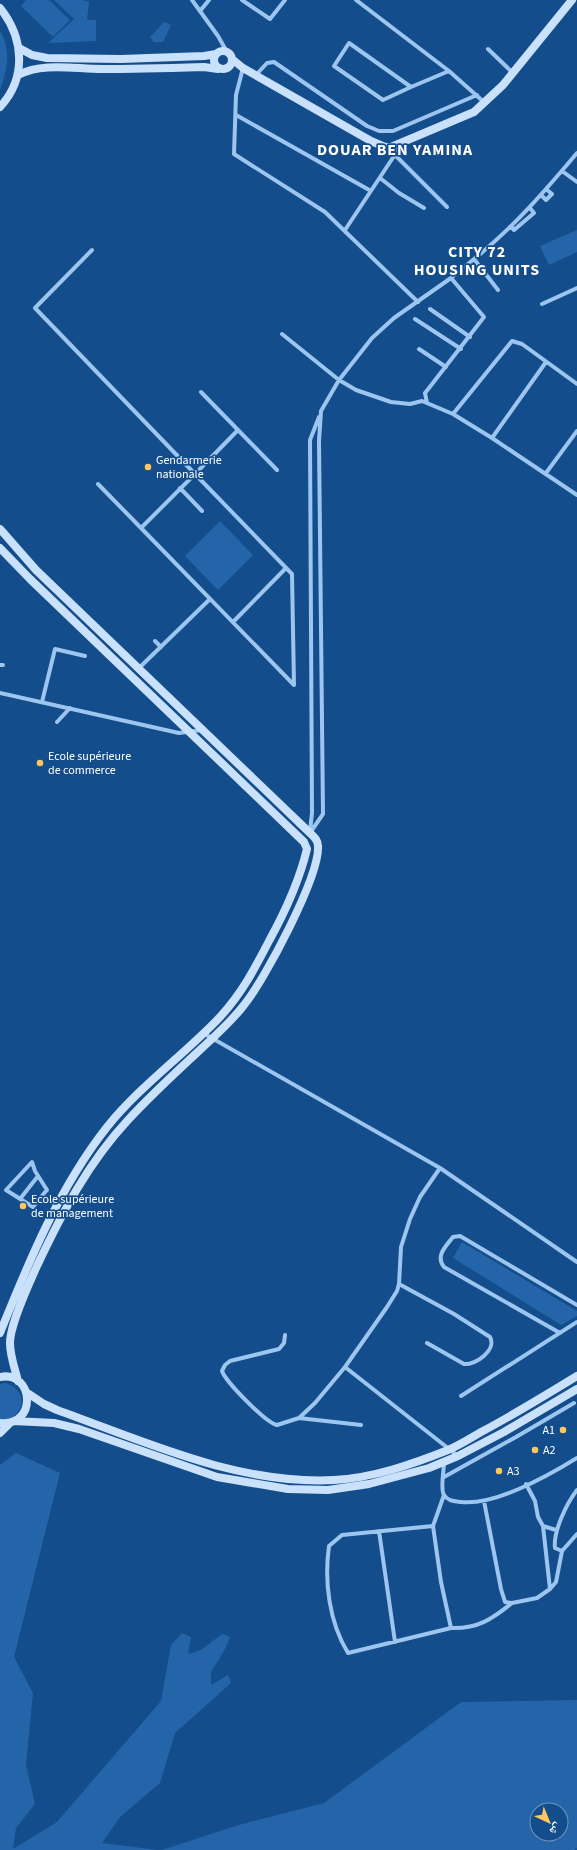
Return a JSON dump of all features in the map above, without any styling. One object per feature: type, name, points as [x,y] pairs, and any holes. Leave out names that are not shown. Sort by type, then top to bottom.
[{"type":"main road","points":[[19,48],[32,55],[47,58],[121,59],[204,56],[216,54],[221,51],[227,52],[232,59],[243,68],[371,141],[393,151],[402,144],[463,118],[474,112],[485,103],[513,73],[572,0]]},
{"type":"main road","points":[[0,8],[13,27],[19,48],[20,62],[18,76],[8,97],[0,107]]},
{"type":"main road","points":[[216,54],[213,62],[218,68]]},
{"type":"main road","points":[[228,68],[232,59]]},
{"type":"main road","points":[[18,76],[32,69],[48,67],[96,69],[204,67],[223,70],[228,68],[243,68]]},
{"type":"main road","points":[[0,529],[36,570],[310,833],[317,841],[318,848],[311,880],[305,894],[255,991],[244,1006],[128,1120],[104,1148],[77,1186],[59,1218],[33,1276],[11,1335],[11,1354],[18,1381],[26,1392],[50,1407],[159,1447],[225,1468],[280,1478],[335,1480],[379,1474],[450,1449],[507,1418],[577,1376]]},
{"type":"main road","points":[[0,548],[188,733],[304,842],[307,849],[304,862],[288,905],[253,974],[238,996],[203,1033],[133,1099],[108,1126],[69,1181],[22,1278],[0,1333]]},
{"type":"main road","points":[[304,842],[310,833]]},
{"type":"main road","points":[[0,1377],[11,1378],[18,1381]]},
{"type":"main road","points":[[0,1423],[12,1422],[54,1424],[79,1429],[217,1477],[288,1489],[328,1490],[369,1484],[408,1475],[444,1462],[504,1432],[577,1389]]},
{"type":"main road","points":[[0,1433],[21,1416],[26,1409],[28,1400],[26,1392]]},
{"type":"street","points":[[192,0],[218,36],[227,52]]},
{"type":"street","points":[[200,11],[209,0]]},
{"type":"street","points":[[242,0],[270,19],[285,0]]},
{"type":"street","points":[[356,0],[449,71],[485,103]]},
{"type":"street","points":[[411,86],[349,43],[334,66],[383,100],[411,86],[449,71]]},
{"type":"street","points":[[488,49],[513,73]]},
{"type":"street","points":[[256,75],[267,63],[274,62],[367,126],[384,132],[393,131],[477,96]]},
{"type":"street","points":[[243,68],[236,95],[234,154],[319,207],[346,230],[418,302]]},
{"type":"street","points":[[236,115],[371,191]]},
{"type":"street","points":[[346,230],[380,178],[393,151],[447,207]]},
{"type":"street","points":[[310,833],[312,813],[310,440],[321,411],[338,380],[372,338],[394,318],[451,278],[511,226],[530,208],[562,171],[575,159],[577,153]]},
{"type":"street","points":[[562,171],[577,182]]},
{"type":"street","points":[[380,178],[398,193],[424,208]]},
{"type":"street","points":[[541,195],[546,200],[552,194],[546,189]]},
{"type":"street","points":[[92,250],[35,308],[292,574],[294,685],[98,484]]},
{"type":"street","points":[[474,259],[498,290]]},
{"type":"street","points":[[426,403],[426,393],[484,317],[451,278]]},
{"type":"street","points":[[542,304],[577,288]]},
{"type":"street","points":[[430,309],[470,337]]},
{"type":"street","points":[[415,319],[460,350]]},
{"type":"street","points":[[282,334],[338,380],[356,390],[391,402],[410,404],[422,401],[453,414],[546,473],[577,495]]},
{"type":"street","points":[[453,414],[512,341],[522,344],[577,384]]},
{"type":"street","points":[[419,349],[446,367]]},
{"type":"street","points":[[492,438],[546,362]]},
{"type":"street","points":[[201,392],[277,470]]},
{"type":"street","points":[[310,833],[323,814],[319,441],[321,411]]},
{"type":"street","points":[[140,528],[238,430]]},
{"type":"street","points":[[546,473],[577,431]]},
{"type":"street","points":[[180,488],[202,511]]},
{"type":"street","points":[[233,622],[286,568]]},
{"type":"street","points":[[138,669],[210,599]]},
{"type":"street","points":[[155,641],[161,648]]},
{"type":"street","points":[[42,702],[55,649],[84,656]]},
{"type":"street","points":[[0,694],[70,708],[179,733],[202,730]]},
{"type":"street","points":[[57,722],[70,708]]},
{"type":"street","points":[[203,1033],[440,1168],[577,1262]]},
{"type":"street","points":[[32,1162],[38,1176],[47,1190],[40,1198],[33,1207],[6,1190],[32,1162]]},
{"type":"street","points":[[299,1418],[315,1403],[346,1367],[397,1291],[399,1284],[401,1247],[410,1219],[420,1197],[440,1168]]},
{"type":"street","points":[[20,1199],[38,1176]]},
{"type":"street","points":[[40,1198],[57,1204]]},
{"type":"street","points":[[560,1333],[444,1267],[440,1260],[440,1253],[453,1237],[460,1236],[577,1305]]},
{"type":"street","points":[[399,1284],[454,1314],[490,1337],[492,1341],[491,1346],[485,1355],[473,1364],[464,1364],[427,1343]]},
{"type":"street","points":[[461,1396],[577,1322]]},
{"type":"street","points":[[286,1335],[284,1343],[279,1349],[230,1361],[224,1365],[222,1370],[229,1381],[250,1405],[271,1423],[277,1425],[299,1418],[361,1425]]},
{"type":"street","points":[[346,1367],[458,1456]]},
{"type":"street","points":[[444,1476],[516,1437],[574,1403]]},
{"type":"street","points":[[444,1462],[444,1476],[441,1488],[444,1496],[451,1501],[472,1503],[493,1500],[577,1458]]},
{"type":"street","points":[[526,1484],[535,1501],[538,1518],[542,1526],[550,1589]]},
{"type":"street","points":[[562,1551],[555,1548],[554,1541],[556,1530],[577,1490]]},
{"type":"street","points":[[444,1496],[433,1526],[441,1582],[451,1628]]},
{"type":"street","points":[[484,1501],[501,1589],[505,1602],[512,1603],[537,1598],[550,1589],[556,1582],[562,1551],[577,1534]]},
{"type":"street","points":[[433,1526],[342,1535],[329,1546],[326,1569],[332,1613],[343,1645],[348,1653],[451,1628],[481,1625],[498,1615],[512,1603]]},
{"type":"street","points":[[542,1526],[556,1530]]},
{"type":"street","points":[[379,1531],[395,1642]]},
{"type":"shaded area","points":[[26,0],[49,0],[70,20],[53,37],[21,6]]},
{"type":"shaded area","points":[[54,0],[83,0],[89,2],[87,20],[96,20],[96,41],[48,43],[74,19]]},
{"type":"shaded area","points":[[164,22],[171,25],[163,42],[152,42],[153,41],[150,37]]},
{"type":"shaded area","points":[[0,31],[6,46],[7,60],[5,75],[0,90]]},
{"type":"shaded area","points":[[577,230],[577,252],[549,265],[540,246]]},
{"type":"shaded area","points":[[220,521],[253,555],[218,590],[185,556]]},
{"type":"shaded area","points":[[462,1242],[577,1311],[577,1316],[561,1325],[453,1258]]},
{"type":"shaded area","points":[[5,1383],[19,1392],[21,1406],[19,1412],[14,1416],[8,1419],[0,1419],[0,1384]]},
{"type":"shaded area","points":[[16,1453],[60,1473],[14,1657],[33,1693],[26,1765],[35,1804],[16,1828],[13,1849],[57,1822],[161,1701],[171,1645],[182,1633],[191,1637],[188,1654],[201,1650],[222,1634],[230,1637],[225,1649],[211,1672],[211,1685],[228,1675],[231,1683],[175,1733],[160,1783],[120,1817],[102,1843],[158,1850],[0,1850],[0,1465]]},
{"type":"shaded area","points":[[577,1700],[577,1848],[574,1850],[162,1850],[235,1826],[324,1803],[461,1702]]},
{"type":"place","name":"Gendarmerie nationale","points":[[148,467]]},
{"type":"place","name":"Ecole supérieure de commerce","points":[[40,763]]},
{"type":"place","name":"Ecole supérieure de management","points":[[23,1206]]},
{"type":"place","name":"A1","points":[[563,1430]]},
{"type":"place","name":"A2","points":[[535,1450]]},
{"type":"place","name":"A3","points":[[499,1471]]},
{"type":"district","name":"DOUAR BEN YAMINA","points":[[395,149]]},
{"type":"district","name":"CITY 72 HOUSING UNITS","points":[[477,260]]}]
